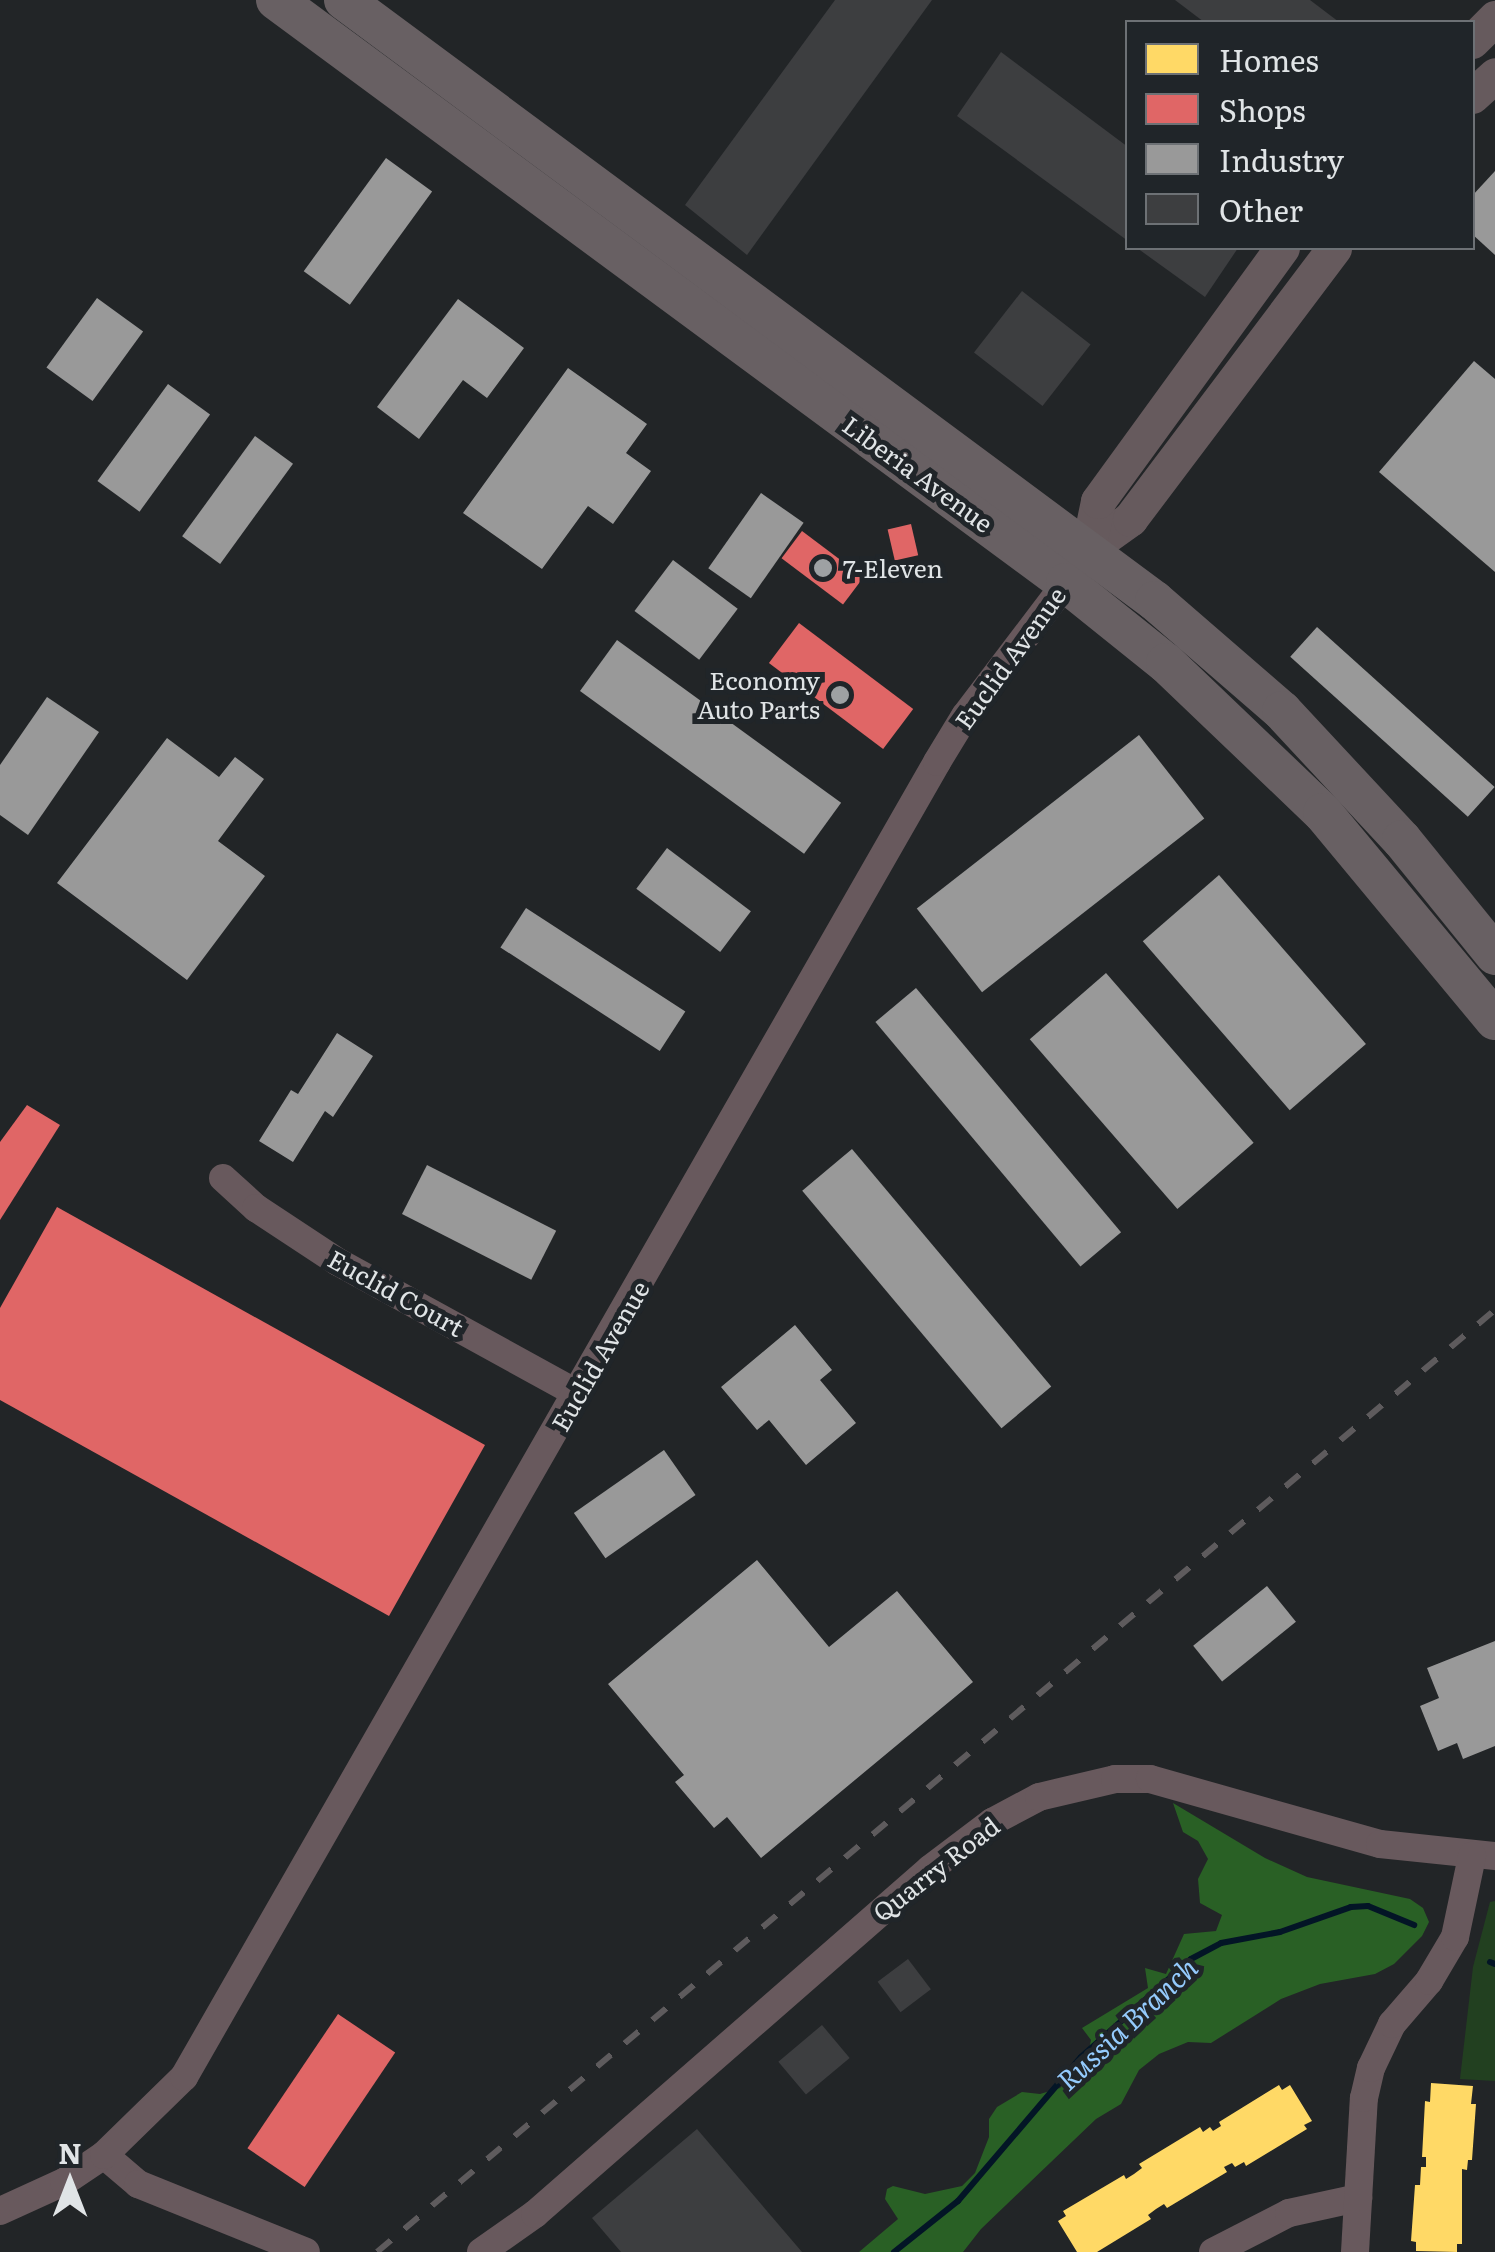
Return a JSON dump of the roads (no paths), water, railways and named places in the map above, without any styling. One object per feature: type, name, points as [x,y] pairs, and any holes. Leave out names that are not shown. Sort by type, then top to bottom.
[{"type":"highway","name":"Liberia Avenue","points":[[276,0],[1066,582],[1166,663],[1324,813],[1495,1020]]},
{"type":"highway","name":"Liberia Avenue","points":[[344,0],[1155,600],[1282,711],[1402,840],[1495,955]]},
{"type":"main road","points":[[1475,38],[1495,18]]},
{"type":"main road","points":[[1475,93],[1495,75]]},
{"type":"main road","name":"Euclid Avenue","points":[[1088,549],[1098,501],[1281,250]]},
{"type":"main road","name":"Euclid Avenue","points":[[1066,582],[1088,549],[1130,519],[1332,250]]},
{"type":"street","name":"Euclid Avenue","points":[[104,2154],[184,2077],[225,2013],[960,724],[1066,582]]},
{"type":"street","name":"Euclid Court","points":[[223,1178],[256,1208],[338,1262],[578,1394]]},
{"type":"street","name":"Quarry Road","points":[[481,2252],[566,2187],[930,1869],[992,1822],[1039,1796],[1114,1779],[1150,1779],[1380,1844],[1484,1856]]},
{"type":"street","points":[[1355,2252],[1364,2098],[1371,2068],[1392,2024],[1429,1981],[1455,1936],[1484,1856]]},
{"type":"street","points":[[0,2210],[64,2182],[104,2154],[138,2184],[306,2252]]},
{"type":"street","points":[[1213,2252],[1289,2212],[1358,2198]]},
{"type":"waterway","name":"Russia Branch","points":[[894,2252],[958,2201],[1081,2057],[1191,1959],[1221,1943],[1280,1932],[1351,1907],[1368,1906],[1414,1925]]},
{"type":"waterway","name":"Russia Branch","points":[[1490,1962],[1495,1964]]},
{"type":"railway","points":[[377,2252],[1495,1310]]},
{"type":"place","name":"7-Eleven","points":[[823,568]]},
{"type":"place","name":"Economy Auto Parts","points":[[840,695]]}]
